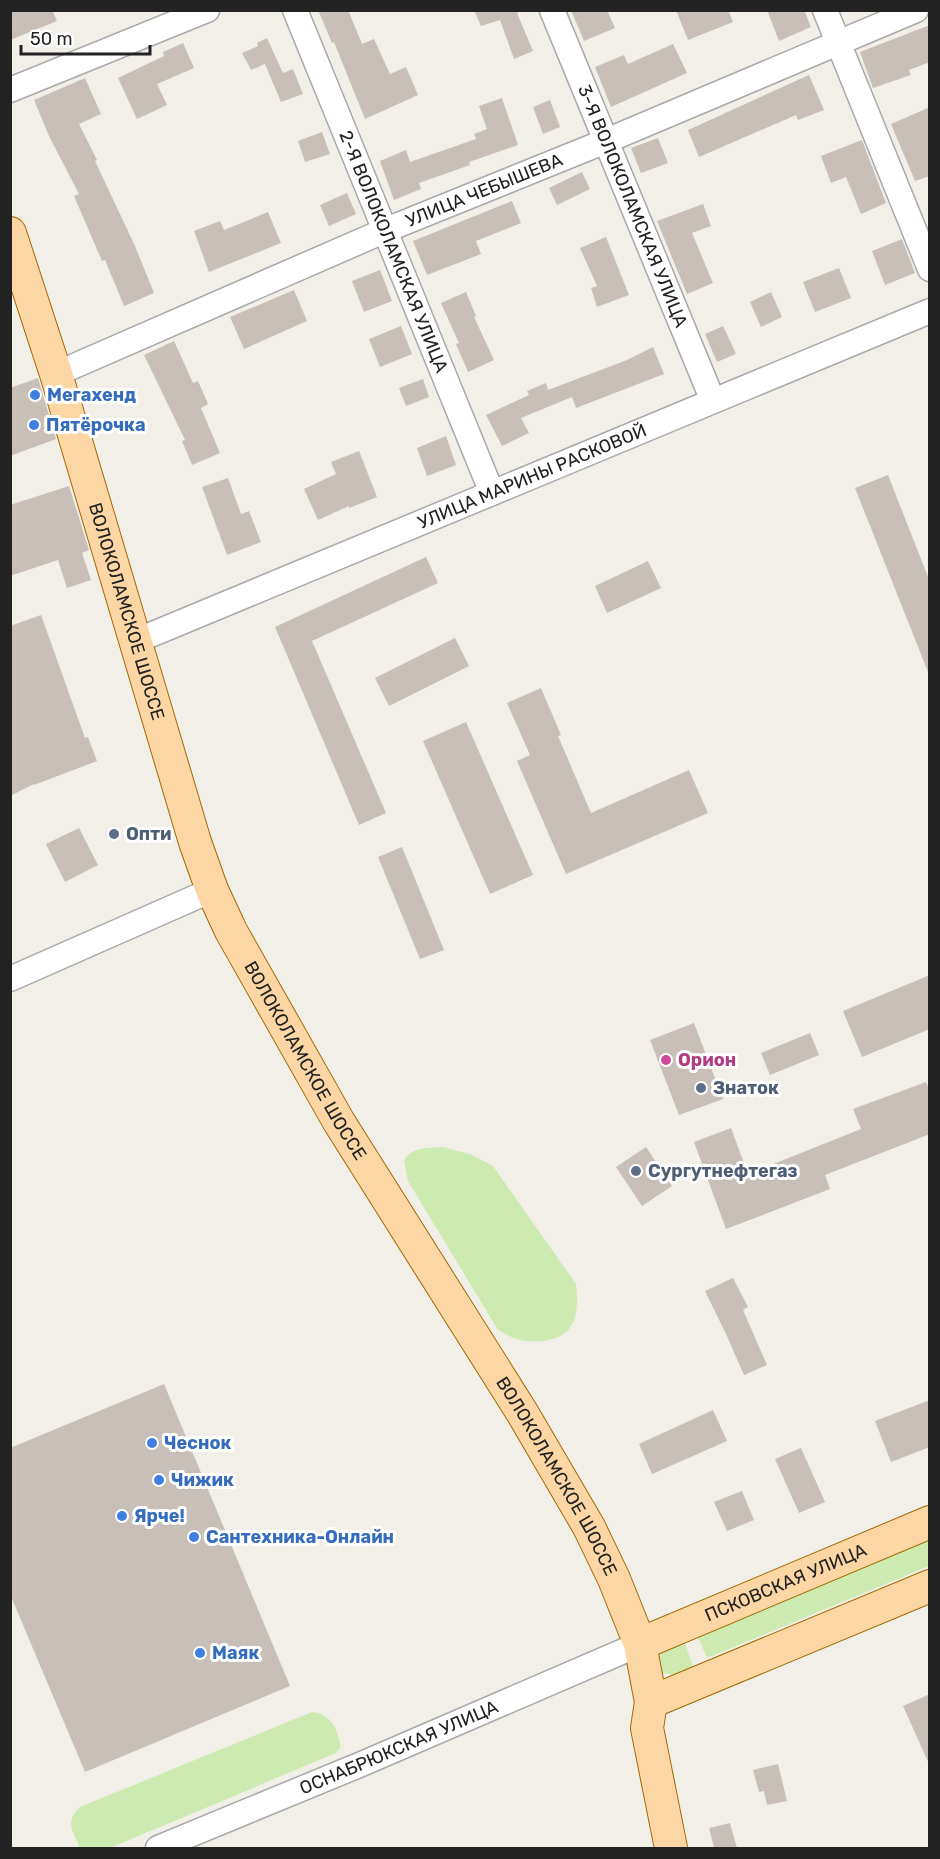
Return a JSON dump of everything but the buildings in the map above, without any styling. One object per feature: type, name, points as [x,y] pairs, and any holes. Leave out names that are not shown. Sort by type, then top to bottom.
[{"type":"main road","name":"ВОЛОКОЛАМСКОЕ ШОССЕ","points":[[10,233],[56,374],[195,843],[212,890],[231,931],[339,1122],[523,1414],[590,1527],[640,1644],[651,1702],[647,1728],[671,1848]]},
{"type":"main road","name":"ПСКОВСКАЯ УЛИЦА","points":[[640,1644],[930,1522]]},
{"type":"main road","points":[[651,1702],[930,1586]]},
{"type":"street","points":[[10,90],[207,10]]},
{"type":"street","name":"2-Я ВОЛОКОЛАМСКАЯ УЛИЦА","points":[[295,10],[492,493]]},
{"type":"street","name":"3-Я ВОЛОКОЛАМСКАЯ УЛИЦА","points":[[552,10],[713,401]]},
{"type":"street","points":[[825,10],[930,268]]},
{"type":"street","name":"УЛИЦА ЧЕБЫШЕВА","points":[[56,374],[386,231],[916,10]]},
{"type":"street","name":"УЛИЦА МАРИНЫ РАСКОВОЙ","points":[[136,641],[930,311]]},
{"type":"street","points":[[10,979],[212,890]]},
{"type":"street","name":"ОСНАБРЮКСКАЯ УЛИЦА","points":[[158,1848],[374,1759],[640,1644]]},
{"type":"green space","points":[[442,1147],[470,1154],[493,1166],[576,1284],[576,1314],[569,1329],[563,1334],[554,1339],[525,1341],[498,1330],[408,1181],[404,1160],[407,1156],[420,1149]]},
{"type":"green space","points":[[929,1534],[929,1566],[707,1658],[695,1631]]},
{"type":"green space","points":[[683,1638],[693,1666],[674,1675],[662,1673],[656,1666],[656,1654]]},
{"type":"green space","points":[[312,1712],[329,1719],[338,1734],[341,1747],[336,1753],[110,1848],[80,1848],[71,1822],[80,1807]]},
{"type":"place","name":"Мегахенд","points":[[35,395]]},
{"type":"place","name":"Пятёрочка","points":[[34,425]]},
{"type":"place","name":"Опти","points":[[114,834]]},
{"type":"place","name":"Орион","points":[[666,1060]]},
{"type":"place","name":"Знаток","points":[[701,1088]]},
{"type":"place","name":"Сургутнефтегаз","points":[[636,1171]]},
{"type":"place","name":"Чеснок","points":[[152,1443]]},
{"type":"place","name":"Чижик","points":[[159,1480]]},
{"type":"place","name":"Ярче!","points":[[122,1516]]},
{"type":"place","name":"Сантехника-Онлайн","points":[[194,1537]]},
{"type":"place","name":"Маяк","points":[[200,1653]]}]
